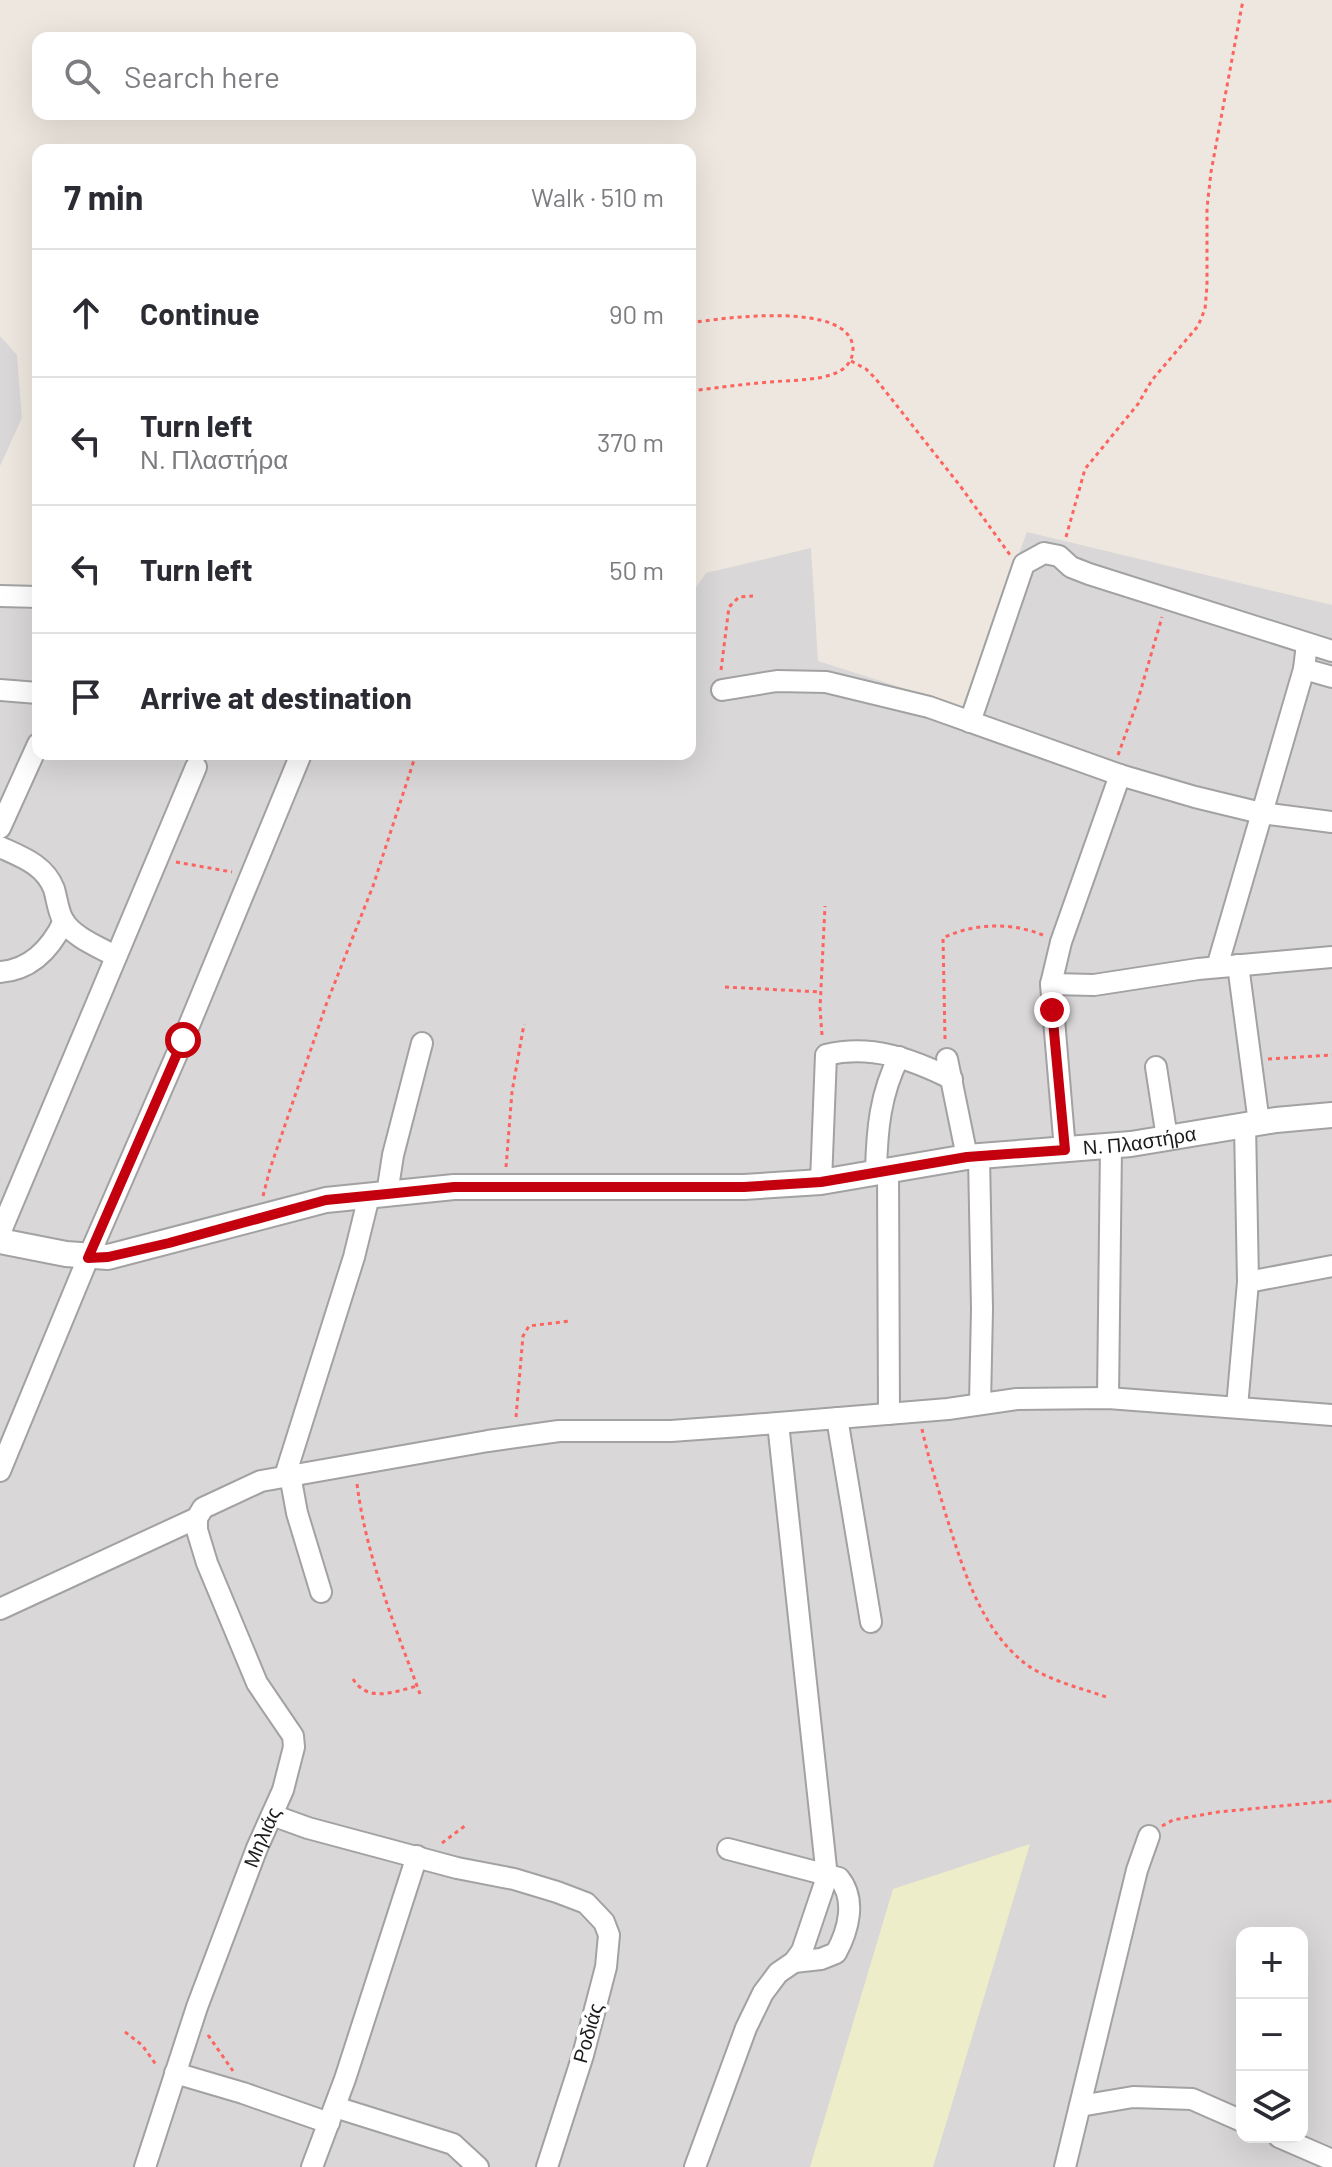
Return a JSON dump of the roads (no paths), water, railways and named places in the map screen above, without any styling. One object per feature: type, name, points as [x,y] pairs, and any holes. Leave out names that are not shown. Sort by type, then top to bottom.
[{"type":"street","points":[[970,722],[1024,564],[1044,553],[1059,556],[1071,567],[1332,651]]},
{"type":"street","points":[[0,596],[32,597]]},
{"type":"street","points":[[1237,1407],[1248,1282],[1252,1059],[1227,966],[1261,813],[1304,669],[1307,644]]},
{"type":"street","points":[[1304,669],[1332,677]]},
{"type":"street","points":[[722,690],[777,681],[826,682],[929,707],[1120,775],[1261,813],[1332,822]]},
{"type":"street","points":[[0,690],[32,693]]},
{"type":"street","points":[[0,828],[32,757]]},
{"type":"street","points":[[0,1471],[299,760]]},
{"type":"street","points":[[0,1233],[196,767]]},
{"type":"street","points":[[1065,1150],[1051,984],[1061,942],[1120,775]]},
{"type":"street","points":[[0,847],[29,860],[45,873],[64,921],[77,934],[115,956]]},
{"type":"street","points":[[0,972],[14,971],[27,965],[57,936],[64,921]]},
{"type":"street","points":[[1051,984],[1094,985],[1227,966],[1332,957]]},
{"type":"street","points":[[321,1592],[287,1476],[354,1257],[393,1155],[422,1043]]},
{"type":"street","points":[[821,1182],[826,1055],[865,1050],[899,1057],[952,1079]]},
{"type":"street","points":[[889,1414],[879,1111],[889,1077],[899,1057]]},
{"type":"street","points":[[947,1059],[973,1157],[982,1309],[980,1404]]},
{"type":"street","points":[[1156,1067],[1167,1138]]},
{"type":"street","name":"Ν. Πλαστήρα","points":[[0,1241],[88,1258],[108,1257],[326,1200],[454,1187],[744,1187],[821,1182],[973,1157],[1111,1146],[1332,1115]]},
{"type":"street","points":[[1108,1398],[1111,1146]]},
{"type":"street","points":[[1248,1282],[1332,1266]]},
{"type":"street","points":[[0,1609],[197,1518],[203,1508],[261,1481],[514,1436],[559,1431],[671,1431],[889,1414],[1017,1399],[1108,1398],[1332,1415]]},
{"type":"street","points":[[837,1418],[871,1622]]},
{"type":"street","points":[[695,2167],[752,2016],[763,1993],[778,1973],[794,1962],[802,1951],[827,1877],[789,1551],[778,1423]]},
{"type":"street","name":"Μηλιάς","points":[[145,2167],[194,2017],[292,1757],[293,1736],[257,1683],[207,1563],[197,1530],[197,1518]]},
{"type":"street","points":[[272,1815],[308,1828],[417,1856],[312,2167]]},
{"type":"street","points":[[1065,2167],[1137,1870],[1149,1836]]},
{"type":"street","points":[[728,1849],[839,1878],[843,1883],[848,1900],[849,1923],[836,1953],[821,1959],[794,1962]]},
{"type":"street","name":"Ροδιάς","points":[[417,1856],[457,1868],[514,1879],[586,1903],[604,1922],[609,1935],[609,1948],[583,2055],[547,2167]]},
{"type":"street","points":[[173,2079],[453,2144],[478,2167]]},
{"type":"street","points":[[1080,2106],[1133,2097],[1192,2099],[1236,2118]]},
{"type":"street","points":[[1293,2143],[1332,2160]]}]
